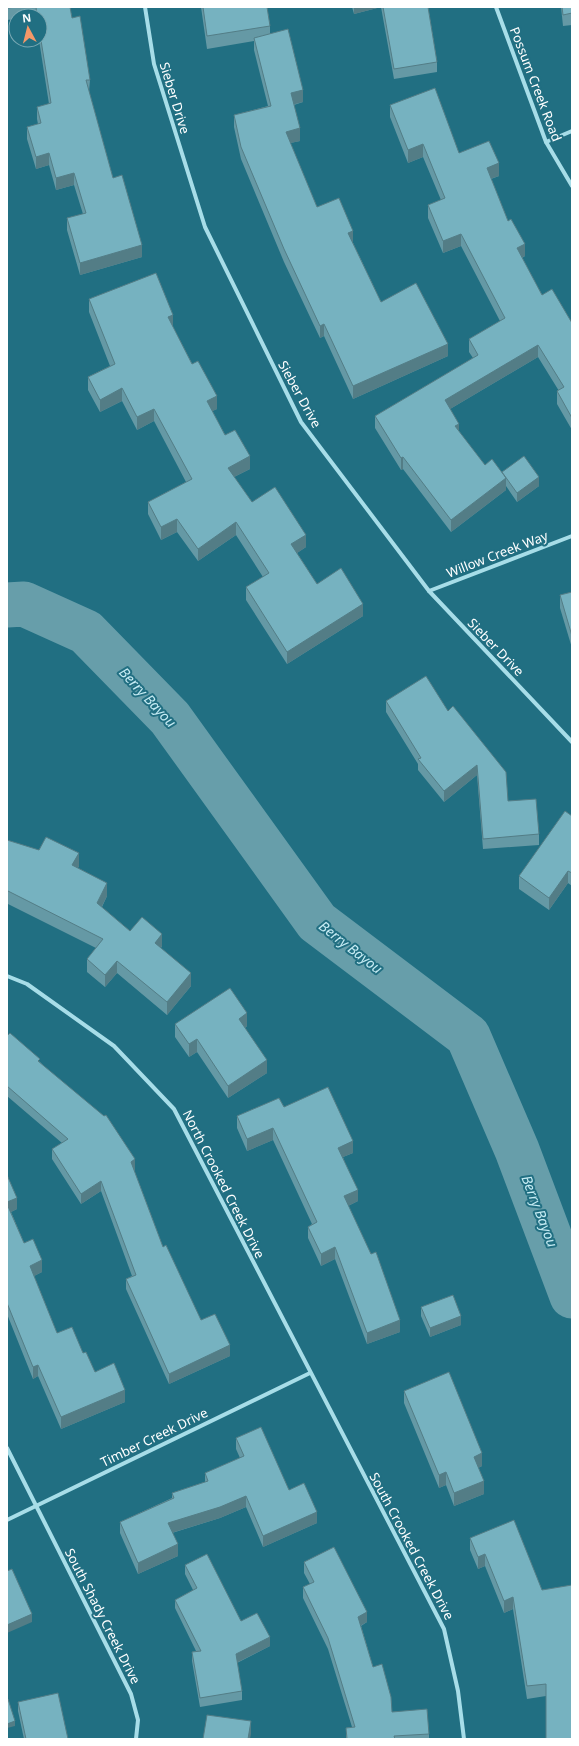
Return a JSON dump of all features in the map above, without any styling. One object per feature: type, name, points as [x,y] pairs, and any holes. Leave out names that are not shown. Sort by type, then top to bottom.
[{"type":"street","name":"Sieber Drive","points":[[145,7],[154,64],[205,227],[301,422],[428,591],[572,742]]},
{"type":"street","name":"Possum Creek Road","points":[[496,7],[546,142],[572,186]]},
{"type":"street","points":[[546,142],[572,131]]},
{"type":"street","name":"Willow Creek Way","points":[[428,591],[572,536]]},
{"type":"street","name":"North Crooked Creek Drive","points":[[7,976],[27,984],[114,1046],[174,1109],[310,1373]]},
{"type":"street","name":"Timber Creek Drive","points":[[7,1520],[310,1373]]},
{"type":"street","name":"South Crooked Creek Drive","points":[[310,1373],[444,1629],[458,1691],[464,1739]]},
{"type":"street","name":"South Shady Creek Drive","points":[[7,1448],[131,1694],[138,1720],[136,1739]]},
{"type":"building","points":[[70,7],[72,18],[80,16],[90,80],[86,80],[113,178],[122,175],[142,245],[80,263],[67,218],[86,213],[74,173],[56,178],[49,153],[36,157],[27,127],[41,123],[37,107],[51,103],[42,48],[48,48],[48,8],[36,8]]},
{"type":"building","points":[[203,7],[267,7],[270,26],[207,36]]},
{"type":"building","points":[[383,7],[428,7],[437,62],[394,69]]},
{"type":"building","points":[[562,7],[572,7],[572,13],[563,15]]},
{"type":"building","points":[[288,29],[303,90],[291,93],[300,128],[286,132],[317,207],[339,198],[353,231],[348,233],[381,302],[416,283],[448,344],[353,386],[324,324],[320,326],[284,249],[241,147],[234,115],[271,106],[254,38]]},
{"type":"building","points":[[435,88],[459,153],[489,141],[499,163],[487,168],[508,221],[511,219],[525,244],[517,248],[542,295],[552,289],[572,323],[572,418],[557,391],[564,387],[538,345],[445,400],[459,424],[455,426],[485,465],[492,459],[506,478],[451,520],[403,457],[401,458],[375,416],[478,355],[469,339],[505,318],[461,234],[443,241],[428,205],[445,198],[423,144],[408,150],[390,105]]},
{"type":"building","points":[[156,273],[173,315],[168,317],[192,364],[198,361],[217,396],[207,401],[225,435],[235,430],[250,456],[228,468],[252,502],[275,487],[306,535],[291,544],[317,584],[341,568],[363,604],[287,652],[246,587],[269,573],[236,522],[198,549],[177,519],[161,527],[148,502],[192,479],[154,409],[137,417],[122,388],[100,400],[88,377],[115,364],[89,299]]},
{"type":"building","points":[[524,456],[539,477],[517,493],[502,472]]},
{"type":"building","points":[[572,592],[572,636],[560,595]]},
{"type":"building","points":[[426,676],[448,711],[453,706],[506,772],[508,801],[536,799],[539,834],[483,839],[477,765],[444,791],[418,759],[421,758],[386,701]]},
{"type":"building","points":[[565,811],[572,816],[572,873],[568,871],[549,898],[519,876]]},
{"type":"building","points":[[46,837],[79,853],[72,865],[107,883],[97,903],[130,931],[142,917],[162,934],[155,943],[191,973],[167,1002],[117,961],[105,975],[87,959],[103,939],[8,891],[7,894],[7,840],[39,850]]},
{"type":"building","points":[[230,988],[247,1013],[239,1019],[267,1060],[228,1086],[197,1039],[189,1044],[175,1024]]},
{"type":"building","points":[[10,1033],[40,1059],[38,1061],[104,1116],[106,1115],[135,1159],[131,1162],[163,1247],[166,1245],[201,1320],[215,1314],[230,1345],[169,1374],[126,1279],[136,1275],[101,1181],[81,1194],[52,1149],[68,1139],[7,1086],[7,1036]]},
{"type":"building","points":[[328,1087],[353,1141],[338,1148],[358,1190],[344,1196],[371,1254],[376,1252],[400,1320],[367,1333],[335,1247],[321,1254],[308,1227],[317,1222],[273,1128],[247,1139],[237,1116],[279,1098],[284,1107]]},
{"type":"building","points":[[7,1175],[17,1198],[7,1202]]},
{"type":"building","points":[[7,1204],[24,1243],[33,1239],[42,1260],[30,1266],[57,1333],[72,1327],[83,1353],[86,1352],[95,1372],[114,1363],[125,1390],[61,1417],[38,1365],[33,1367],[7,1303]]},
{"type":"building","points":[[453,1295],[461,1316],[430,1328],[421,1307]]},
{"type":"building","points":[[449,1372],[482,1453],[474,1457],[484,1481],[454,1493],[446,1472],[439,1475],[404,1391]]},
{"type":"building","points":[[261,1427],[289,1490],[304,1483],[317,1512],[263,1536],[246,1496],[220,1507],[168,1523],[178,1544],[138,1563],[120,1522],[174,1498],[172,1493],[208,1481],[205,1473],[244,1456],[236,1438]]},
{"type":"building","points":[[514,1520],[542,1590],[572,1585],[572,1739],[546,1739],[546,1684],[527,1686],[513,1597],[504,1601],[485,1554],[478,1557],[470,1538]]},
{"type":"building","points":[[334,1547],[367,1612],[358,1617],[373,1667],[382,1664],[391,1697],[392,1712],[427,1709],[429,1734],[394,1736],[395,1739],[347,1739],[346,1728],[355,1727],[328,1638],[303,1587],[314,1582],[304,1562]]},
{"type":"building","points":[[207,1554],[241,1621],[257,1613],[270,1637],[236,1654],[242,1691],[200,1698],[192,1652],[201,1651],[175,1600],[197,1588],[185,1565]]},
{"type":"building","points":[[12,1569],[32,1614],[7,1625],[7,1571]]},
{"type":"building","points":[[58,1693],[68,1739],[26,1739],[18,1702]]},
{"type":"building","points":[[8,1699],[15,1721],[7,1724],[7,1700]]},
{"type":"building","points":[[207,1715],[251,1721],[248,1739],[203,1739]]},
{"type":"waterway","name":"Berry Bayou","points":[[7,605],[24,604],[86,632],[170,718],[317,922],[468,1036],[517,1150],[572,1296]]}]
